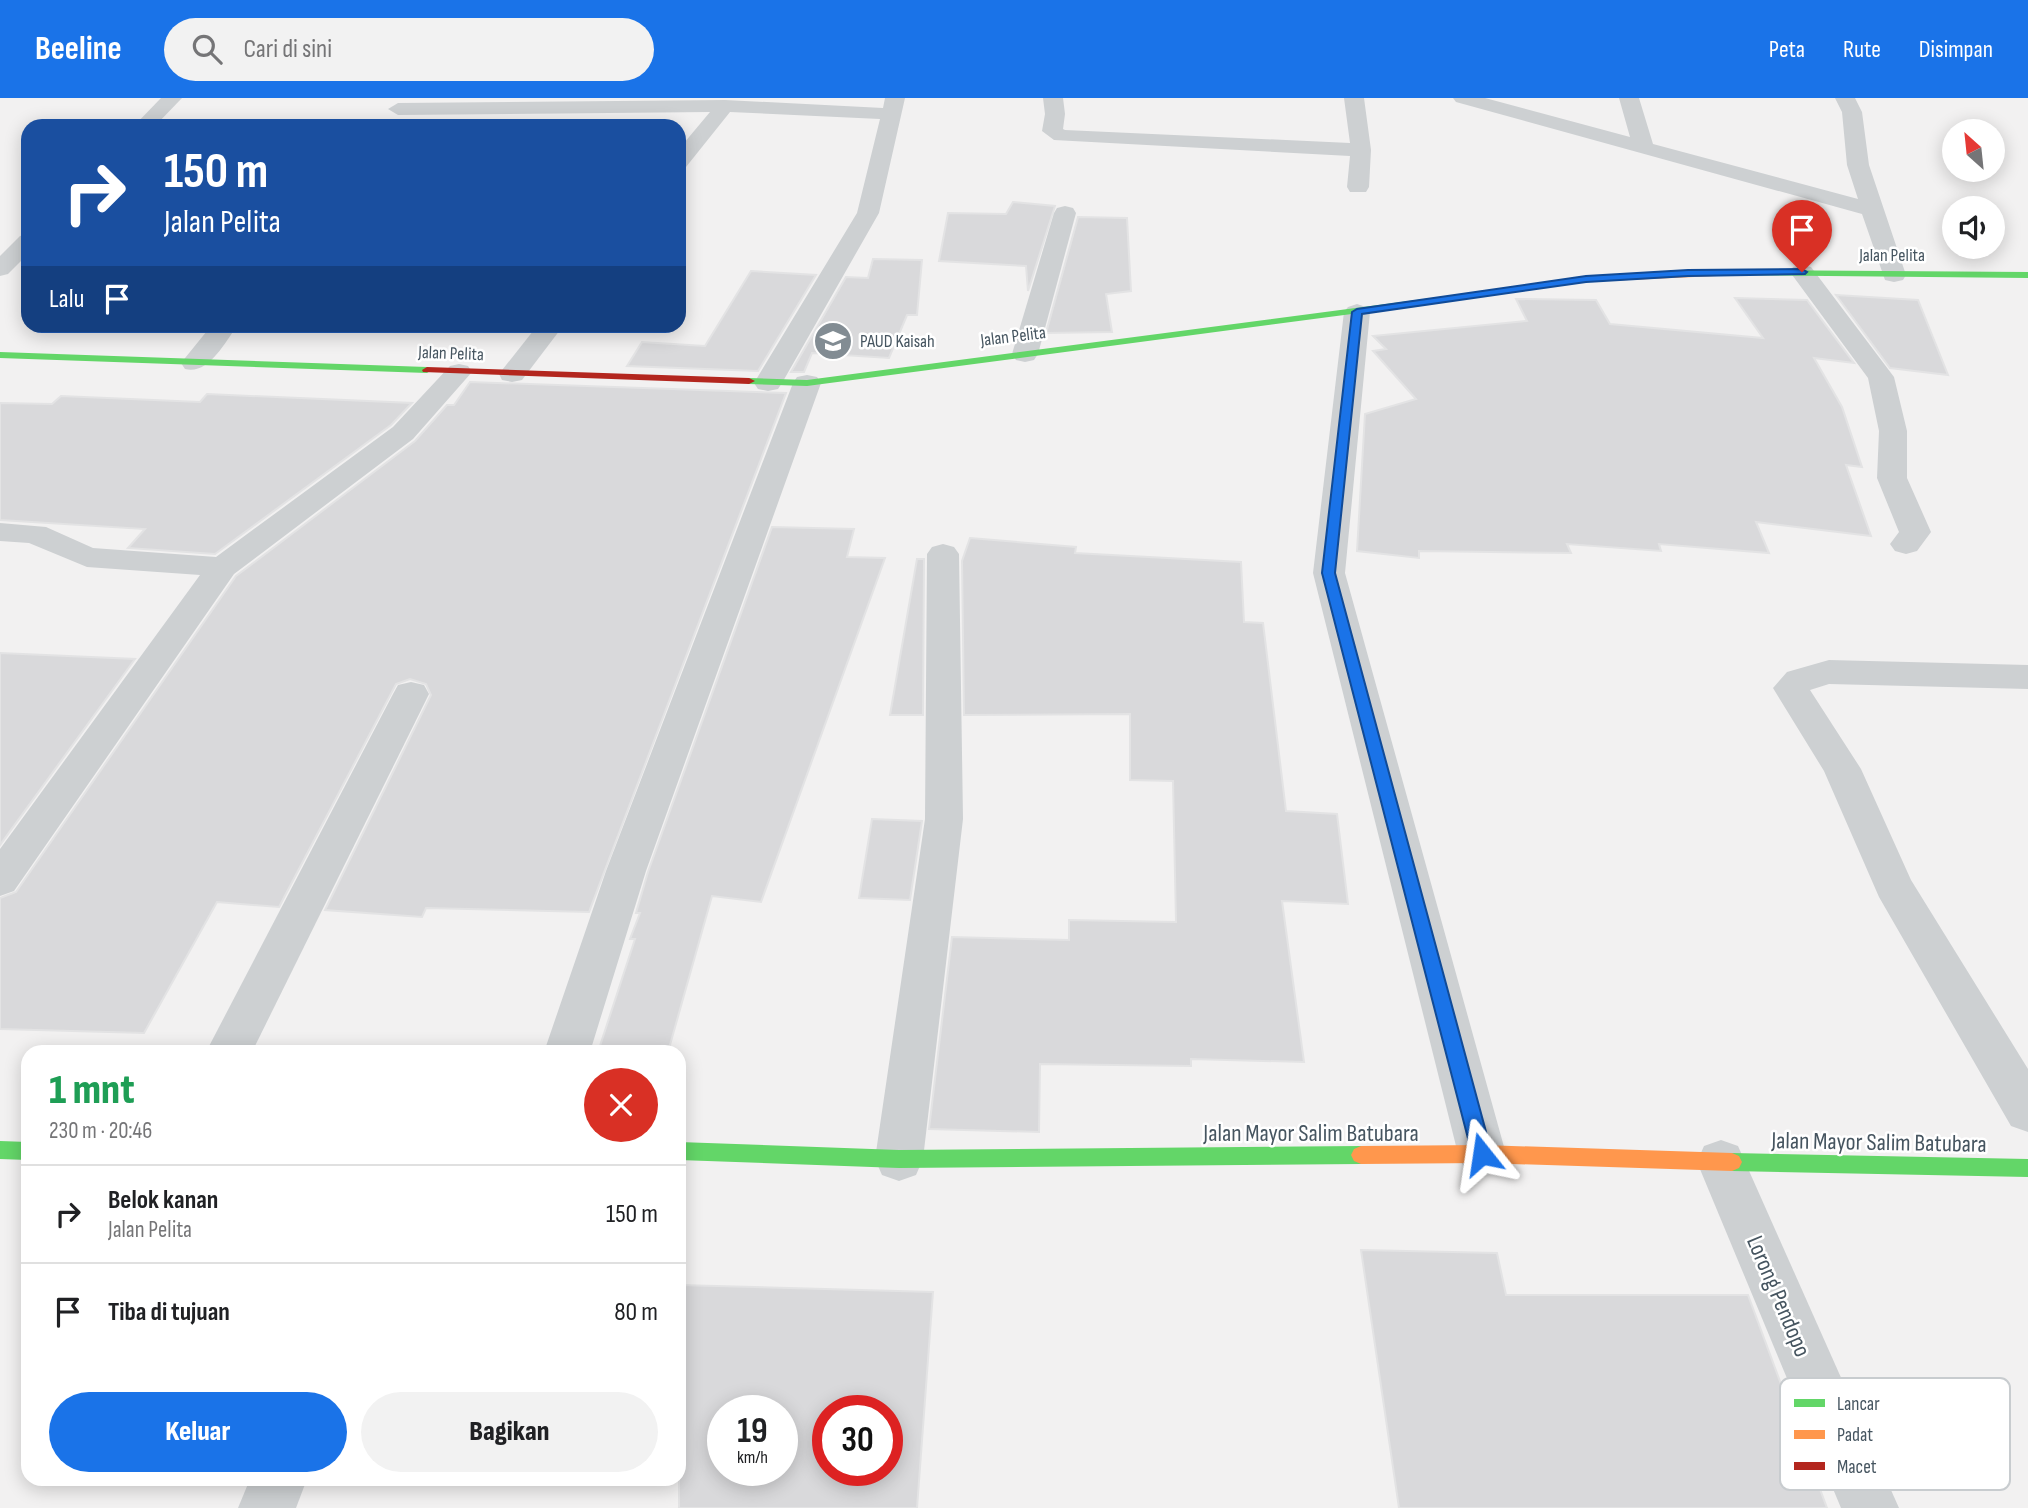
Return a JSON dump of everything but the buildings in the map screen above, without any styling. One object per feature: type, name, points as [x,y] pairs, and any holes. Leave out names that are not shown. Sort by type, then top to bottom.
[{"type":"street","points":[[151,119],[172,98]]},
{"type":"street","points":[[1053,98],[1055,114],[1052,131],[1061,136],[1361,150]]},
{"type":"street","points":[[1354,98],[1361,150],[1358,187]]},
{"type":"street","points":[[1463,98],[1515,105],[1644,149],[1872,210]]},
{"type":"street","points":[[1629,98],[1644,149]]},
{"type":"street","points":[[1845,98],[1853,112],[1858,165],[1894,275]]},
{"type":"street","points":[[390,119],[403,103],[893,106],[868,213],[768,383]]},
{"type":"street","points":[[686,154],[725,106]]},
{"type":"street","points":[[1025,354],[1065,213]]},
{"type":"street","points":[[0,269],[21,248]]},
{"type":"street","points":[[1802,272],[1881,377],[1893,430],[1892,478],[1915,532],[1906,544]]},
{"type":"street","name":"Jalan Pelita","points":[[0,355],[807,383],[1357,312],[1586,279],[1688,273],[2028,275]]},
{"type":"street","points":[[1357,312],[1329,573],[1482,1154]]},
{"type":"street","points":[[194,363],[218,333]]},
{"type":"street","points":[[512,374],[544,333]]},
{"type":"street","points":[[0,880],[223,568],[403,433],[459,373]]},
{"type":"street","points":[[569,1045],[626,871],[807,383]]},
{"type":"street","points":[[0,532],[35,534],[87,557],[223,568]]},
{"type":"street","points":[[899,1159],[944,819],[943,554]]},
{"type":"street","points":[[2028,677],[1829,672],[1798,680],[1791,688],[1842,769],[1893,886],[2028,1111]]},
{"type":"street","points":[[233,1045],[411,694]]},
{"type":"street","points":[[0,1150],[21,1151]]},
{"type":"street","name":"Jalan Mayor Salim Batubara","points":[[686,1151],[899,1159],[1482,1154],[2028,1168]]},
{"type":"street","name":"Lorong Pendopo","points":[[1721,1162],[1814,1378]]},
{"type":"street","points":[[267,1508],[276,1486]]},
{"type":"street","name":"Lorong Pendopo","points":[[1862,1490],[1870,1508]]},
{"type":"traffic: fast","points":[[1735,273],[2028,275]]},
{"type":"traffic: fast","points":[[749,381],[807,383],[1439,300]]},
{"type":"traffic: fast","points":[[0,355],[427,370]]},
{"type":"traffic: fast","points":[[0,1150],[21,1151]]},
{"type":"traffic: fast","points":[[686,1151],[899,1159],[1361,1155]]},
{"type":"traffic: fast","points":[[1732,1162],[2028,1168]]},
{"type":"traffic: slow","points":[[1439,300],[1585,279],[1735,273]]},
{"type":"traffic: slow","points":[[1361,1155],[1482,1154],[1732,1162]]},
{"type":"traffic: jam","points":[[427,370],[749,381]]},
{"type":"place","name":"PAUD Kaisah","points":[[833,341]]},
{"type":"route","points":[[1482,1154],[1329,573],[1357,312],[1586,279],[1688,273],[1802,272]]}]
